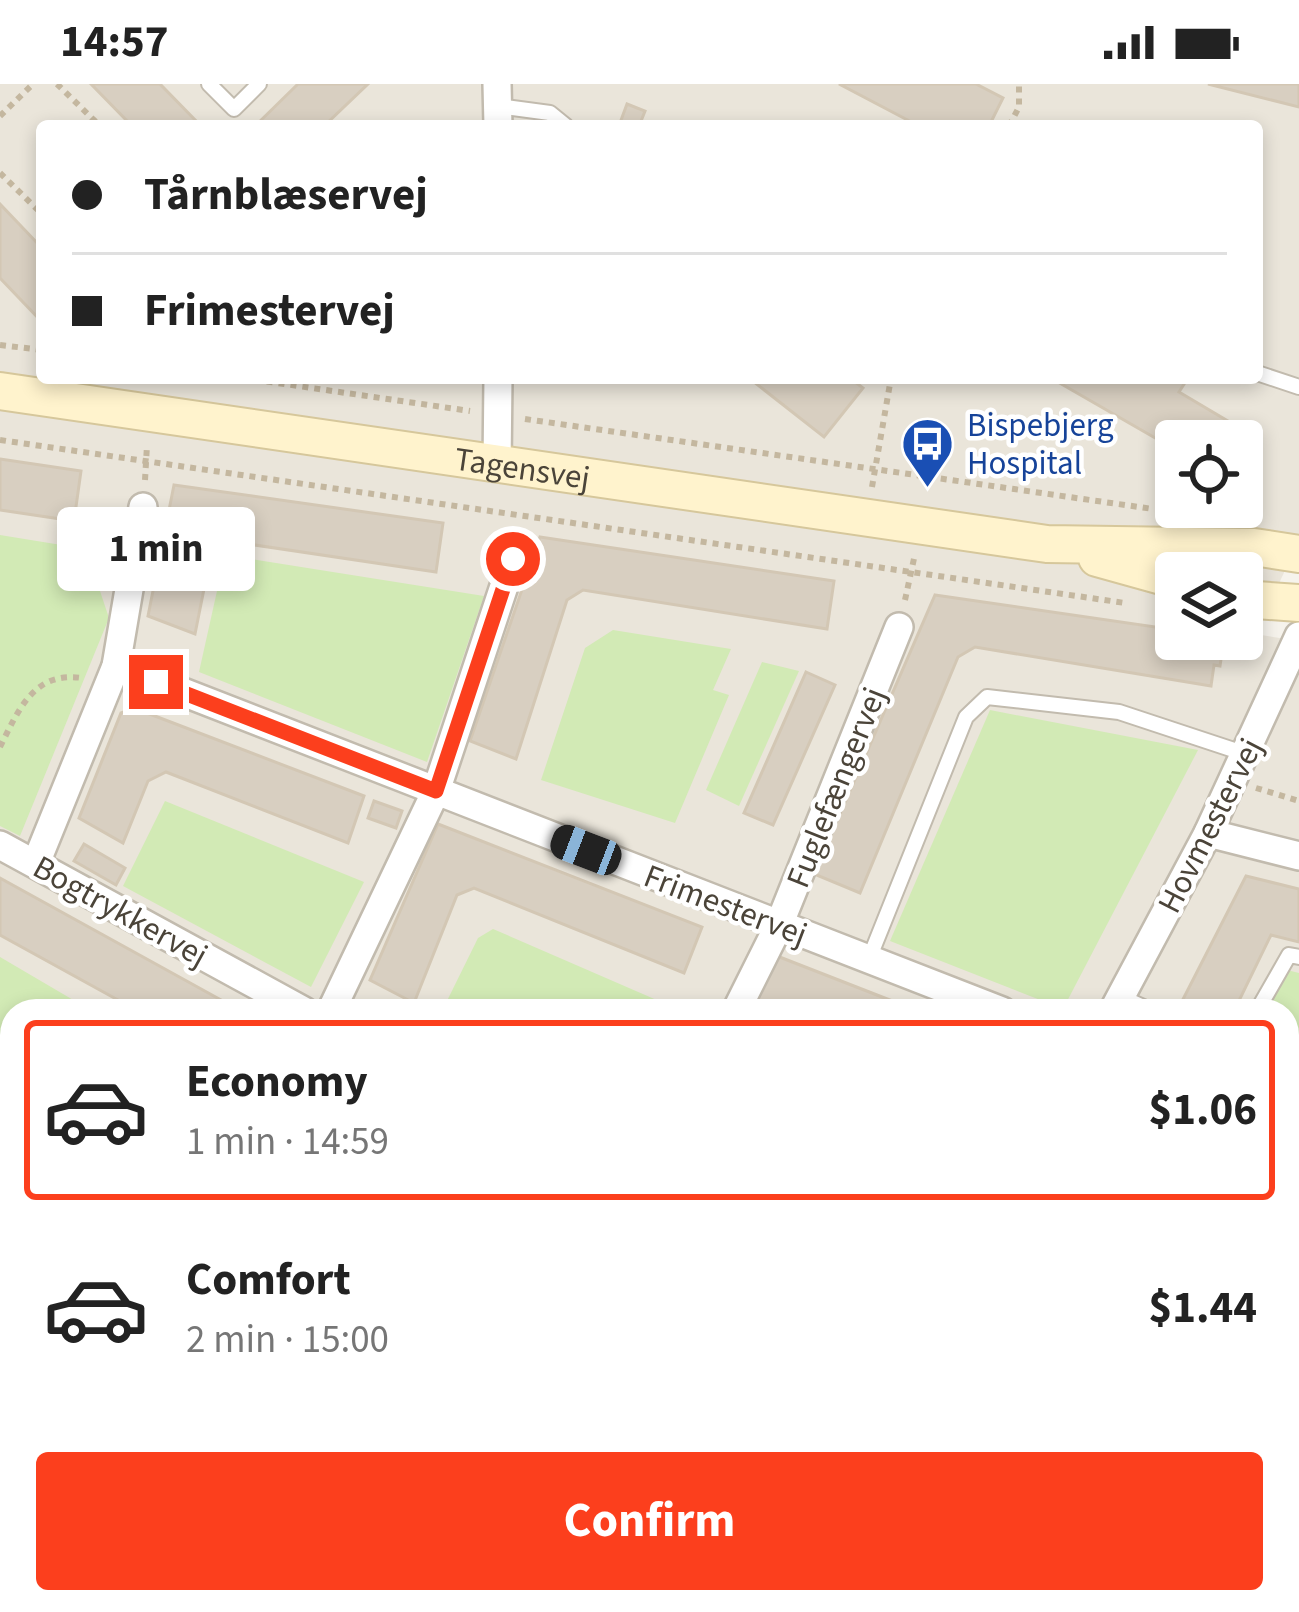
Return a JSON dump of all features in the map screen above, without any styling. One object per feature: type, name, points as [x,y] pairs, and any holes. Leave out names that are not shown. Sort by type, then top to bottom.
[{"type":"street","points":[[497,466],[498,384]]},
{"type":"street","name":"Tagensvej","points":[[0,392],[1047,544],[1254,547],[1299,554]]},
{"type":"street","points":[[35,863],[112,674],[142,507]]},
{"type":"street","name":"Tagensvej","points":[[1047,544],[1155,574]]},
{"type":"street","points":[[337,999],[436,791],[513,559]]},
{"type":"street","points":[[1263,600],[1299,603]]},
{"type":"street","name":"Fuglefængervej","points":[[742,999],[779,925],[899,627]]},
{"type":"street","name":"Hovmestervej","points":[[1120,999],[1208,833],[1299,635]]},
{"type":"street","name":"Frimestervej","points":[[112,674],[436,791],[971,999]]},
{"type":"street","points":[[1208,833],[1299,856]]},
{"type":"street","name":"Bogtrykkervej","points":[[0,845],[282,999]]},
{"type":"lane","points":[[209,84],[234,109],[259,84]]},
{"type":"lane","points":[[498,106],[550,113],[559,120]]},
{"type":"lane","points":[[1263,375],[1299,387]]},
{"type":"lane","points":[[869,959],[967,718],[987,697],[1119,712],[1246,754]]},
{"type":"lane","points":[[1264,999],[1289,955],[1299,957]]},
{"type":"path","points":[[0,116],[33,84]]},
{"type":"path","points":[[57,84],[94,120]]},
{"type":"path","points":[[1012,120],[1019,84]]},
{"type":"path","points":[[0,173],[36,208]]},
{"type":"path","points":[[0,345],[36,349]]},
{"type":"path","points":[[284,384],[1155,510]]},
{"type":"path","points":[[866,520],[890,384]]},
{"type":"path","points":[[142,507],[150,413]]},
{"type":"path","points":[[0,440],[1132,604]]},
{"type":"path","points":[[945,493],[947,480]]},
{"type":"path","points":[[899,627],[921,528]]},
{"type":"path","points":[[0,747],[30,692],[60,674],[112,674]]},
{"type":"path","points":[[1233,781],[1299,801]]},
{"type":"shaded area","points":[[0,84],[1299,84],[1299,541],[1263,617],[1263,552],[1155,552],[1155,660],[1263,660],[1263,635],[1299,641],[1299,999],[0,999]]},
{"type":"green space","points":[[0,535],[86,549],[109,618],[20,836],[0,826]]},
{"type":"green space","points":[[225,555],[484,596],[427,762],[199,672]]},
{"type":"green space","points":[[613,630],[731,649],[713,690],[729,695],[675,823],[541,780],[585,648]]},
{"type":"green space","points":[[762,662],[799,671],[739,806],[706,790]]},
{"type":"green space","points":[[990,710],[1198,750],[1068,999],[1038,999],[890,941]]},
{"type":"green space","points":[[165,801],[364,882],[311,987],[123,886]]},
{"type":"green space","points":[[493,929],[654,999],[448,999],[478,938]]},
{"type":"green space","points":[[0,957],[72,999],[0,999]]},
{"type":"green space","points":[[1287,970],[1299,973],[1299,999],[1273,999]]},
{"type":"building","points":[[91,84],[160,84],[195,120],[126,120]]},
{"type":"building","points":[[298,84],[368,84],[330,120],[261,120]]},
{"type":"building","points":[[839,84],[976,84],[1003,98],[992,120],[908,120]]},
{"type":"building","points":[[1208,84],[1299,84],[1299,107]]},
{"type":"building","points":[[627,104],[645,111],[641,120],[621,120]]},
{"type":"building","points":[[0,204],[36,242],[36,316],[0,278]]},
{"type":"building","points":[[757,384],[858,384],[863,388],[824,437]]},
{"type":"building","points":[[1061,384],[1184,384],[1179,392],[1226,420],[1155,420],[1155,438]]},
{"type":"building","points":[[0,459],[81,471],[74,521],[0,510]]},
{"type":"building","points":[[174,485],[443,523],[436,572],[228,541],[211,554],[195,634],[148,616]]},
{"type":"building","points":[[540,537],[834,581],[827,629],[583,590],[567,600],[516,759],[470,741]]},
{"type":"building","points":[[935,595],[1155,627],[1155,660],[1221,660],[1220,666],[1214,665],[1211,686],[975,647],[958,657],[860,893],[814,874]]},
{"type":"building","points":[[806,672],[835,685],[773,825],[744,813]]},
{"type":"building","points":[[134,708],[364,796],[348,843],[166,772],[148,781],[123,843],[79,818],[121,713]]},
{"type":"building","points":[[374,801],[402,811],[396,828],[368,818]]},
{"type":"building","points":[[438,824],[702,927],[684,973],[474,888],[457,895],[416,999],[370,980]]},
{"type":"building","points":[[84,844],[125,868],[116,885],[74,861]]},
{"type":"building","points":[[1246,876],[1299,889],[1299,942],[1271,935],[1240,999],[1183,999]]},
{"type":"building","points":[[0,878],[219,999],[116,999],[0,935]]},
{"type":"building","points":[[777,956],[887,999],[757,999]]},
{"type":"place","name":"Bispebjerg Hospital","points":[[928,489]]},
{"type":"route","points":[[156,682],[436,791],[513,559]]}]
